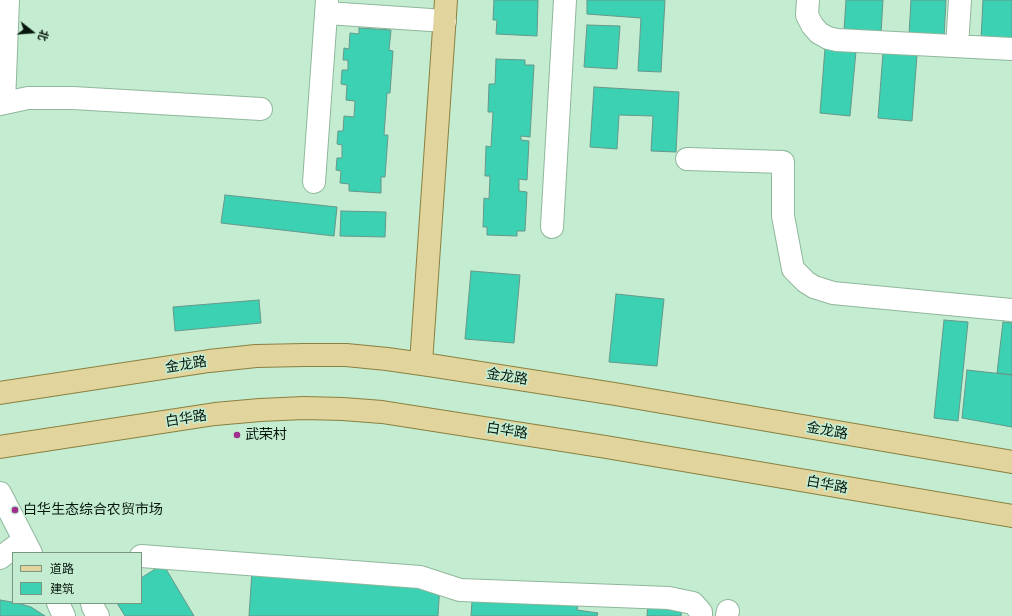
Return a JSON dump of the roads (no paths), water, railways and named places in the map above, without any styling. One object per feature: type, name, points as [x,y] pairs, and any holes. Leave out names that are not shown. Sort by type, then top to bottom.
[{"type":"main road","points":[[421,363],[446,0]]},
{"type":"main road","name":"金龙路","points":[[0,393],[209,361],[256,356],[304,354],[346,355],[421,363],[615,394],[1012,462]]},
{"type":"main road","name":"白华路","points":[[0,447],[215,414],[304,408],[343,409],[382,412],[591,445],[1012,516]]},
{"type":"street","points":[[8,0],[2,104],[28,98],[73,98],[261,109]]},
{"type":"street","points":[[552,227],[565,0]]},
{"type":"street","points":[[808,0],[807,15],[812,25],[819,33],[828,38],[837,40],[1012,49]]},
{"type":"street","points":[[957,46],[960,0]]},
{"type":"street","points":[[314,182],[327,6],[444,21]]},
{"type":"street","points":[[687,159],[782,162],[783,216],[793,269],[806,282],[814,287],[833,293],[1012,310]]},
{"type":"street","points":[[0,493],[28,546],[14,552]]},
{"type":"street","points":[[0,558],[12,553]]},
{"type":"street","points":[[142,556],[420,577],[460,590],[669,598],[693,603],[701,612],[701,616]]},
{"type":"street","points":[[58,604],[64,616]]},
{"type":"street","points":[[92,604],[98,616]]},
{"type":"place","name":"武荣村","points":[[237,435]]},
{"type":"place","name":"白华生态综合农贸市场","points":[[15,510]]}]
